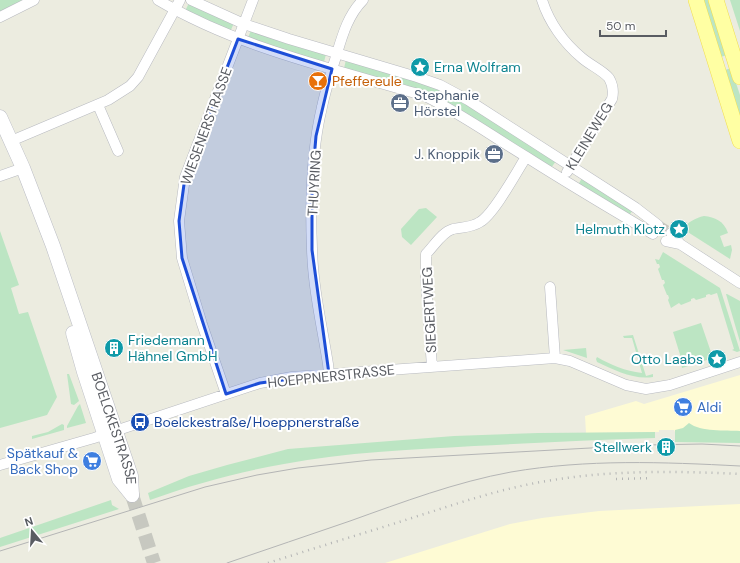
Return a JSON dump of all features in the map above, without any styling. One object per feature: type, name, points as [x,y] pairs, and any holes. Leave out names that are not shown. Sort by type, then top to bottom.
[{"type":"main road","points":[[696,0],[740,141]]},
{"type":"main road","points":[[716,0],[740,76]]},
{"type":"main road","points":[[716,63],[733,55]]},
{"type":"main road","name":"BOELCKESTRASSE","points":[[0,117],[67,312],[84,372],[110,432]]},
{"type":"street","points":[[0,17],[34,0]]},
{"type":"street","points":[[158,0],[175,10],[238,39],[332,69],[425,96],[449,108],[526,157],[640,226],[656,229],[646,216],[468,100],[440,85],[244,24],[190,0]]},
{"type":"street","points":[[6,138],[98,105],[130,86],[138,77],[180,0]]},
{"type":"street","name":"WIESENERSTRASSE","points":[[226,394],[197,309],[182,258],[178,221],[185,176],[253,0]]},
{"type":"street","name":"THUYRING","points":[[328,374],[328,364],[314,273],[312,250],[312,205],[316,136],[332,69],[348,20],[363,0]]},
{"type":"street","name":"KLEINEWEG","points":[[542,0],[549,17],[559,33],[581,58],[608,77],[613,92],[612,99],[563,179]]},
{"type":"street","points":[[98,105],[118,151]]},
{"type":"street","name":"SIEGERTWEG","points":[[432,367],[426,280],[426,254],[446,233],[452,230],[467,228],[485,218],[499,200],[526,157]]},
{"type":"street","points":[[0,176],[19,170]]},
{"type":"street","points":[[640,226],[646,216]]},
{"type":"street","points":[[669,237],[740,282]]},
{"type":"street","points":[[550,287],[554,358]]},
{"type":"street","name":"HOEPPNERSTRASSE","points":[[0,465],[110,432],[260,383],[292,377],[554,358],[570,361],[626,385],[646,389],[670,385],[740,362]]},
{"type":"highlighted area","points":[[238,39],[332,69],[316,136],[312,183],[312,250],[329,374],[260,383],[226,394],[182,258],[179,221],[185,177]]},
{"type":"shaded area","points":[[740,375],[740,432],[675,432],[674,430],[659,430],[659,432],[586,433],[585,416],[636,401],[644,404]]},
{"type":"shaded area","points":[[740,504],[740,563],[385,563],[510,524],[542,518],[599,511]]},
{"type":"green space","points":[[0,0],[28,0],[0,14]]},
{"type":"green space","points":[[702,0],[711,0],[727,55],[721,57]]},
{"type":"green space","points":[[730,0],[740,0],[740,31]]},
{"type":"green space","points":[[189,3],[234,23],[230,32],[185,11]]},
{"type":"green space","points":[[251,30],[326,54],[324,62],[248,38]]},
{"type":"green space","points":[[346,60],[406,77],[441,91],[485,116],[556,161],[551,168],[466,115],[344,68]]},
{"type":"green space","points":[[731,68],[740,95],[740,123],[725,70]]},
{"type":"green space","points":[[582,178],[633,210],[628,217],[578,185]]},
{"type":"green space","points":[[426,208],[437,217],[411,245],[402,237],[401,229],[419,209]]},
{"type":"green space","points":[[704,216],[719,220],[724,225],[728,233],[720,236],[724,247],[731,245],[732,250],[730,259],[683,229],[687,224]]},
{"type":"green space","points":[[0,231],[19,285],[11,288],[19,314],[28,312],[57,397],[47,415],[0,428]]},
{"type":"green space","points":[[663,252],[720,288],[740,351],[737,352],[732,350],[734,349],[717,293],[706,295],[706,297],[696,300],[694,298],[691,299],[691,301],[681,305],[679,303],[671,308],[668,295],[663,285],[665,283],[664,280],[662,280],[658,269],[660,267],[655,259],[659,260]]},
{"type":"green space","points":[[726,294],[740,301],[740,342]]},
{"type":"green space","points":[[701,323],[713,358],[682,368],[682,361],[673,332]]},
{"type":"green space","points":[[633,335],[646,376],[653,374],[653,377],[646,378],[631,376],[597,362],[597,357],[618,367],[642,373],[632,338],[624,338],[623,336]]},
{"type":"green space","points":[[586,348],[587,358],[563,350]]},
{"type":"green space","points":[[67,374],[69,374],[79,401],[74,405],[71,404]]},
{"type":"green space","points":[[80,404],[86,423],[67,428],[67,426]]},
{"type":"green space","points":[[689,423],[706,429],[740,431],[740,443],[675,442],[675,430],[683,428]]},
{"type":"green space","points":[[62,424],[64,425],[64,430],[32,439],[32,436],[48,432]]},
{"type":"green space","points":[[655,432],[655,438],[474,446],[378,452],[331,457],[267,467],[233,475],[150,500],[148,493],[189,476],[288,449],[454,436],[538,433]]},
{"type":"green space","points":[[111,500],[112,505],[119,509],[0,547],[0,538]]},
{"type":"tunnel","points":[[658,225],[671,233]]},
{"type":"tunnel","points":[[132,495],[154,563]]},
{"type":"tram line","points":[[0,551],[205,487],[257,475],[298,468],[371,460],[645,445],[702,444],[740,446]]},
{"type":"tram line","points":[[227,563],[430,493],[470,481],[511,472],[597,463],[682,463],[740,466]]},
{"type":"railway","points":[[268,563],[468,500],[536,483],[600,474],[646,472],[740,474]]},
{"type":"railway","points":[[616,479],[652,478]]},
{"type":"place","name":"Erna Wolfram","points":[[420,67]]},
{"type":"place","name":"Pfeffereule","points":[[318,81]]},
{"type":"place","name":"Stephanie Hörstel","points":[[400,103]]},
{"type":"place","name":"J. Knoppik","points":[[494,154]]},
{"type":"place","name":"Helmuth Klotz","points":[[679,229]]},
{"type":"place","name":"Friedemann Hähnel GmbH","points":[[114,348]]},
{"type":"place","name":"Otto Laabs","points":[[717,359]]},
{"type":"place","name":"Aldi","points":[[683,407]]},
{"type":"place","name":"Boelckestraße/Hoeppnerstraße","points":[[140,422]]},
{"type":"place","name":"Stellwerk","points":[[666,447]]},
{"type":"place","name":"Spätkauf & Back Shop","points":[[92,461]]}]
